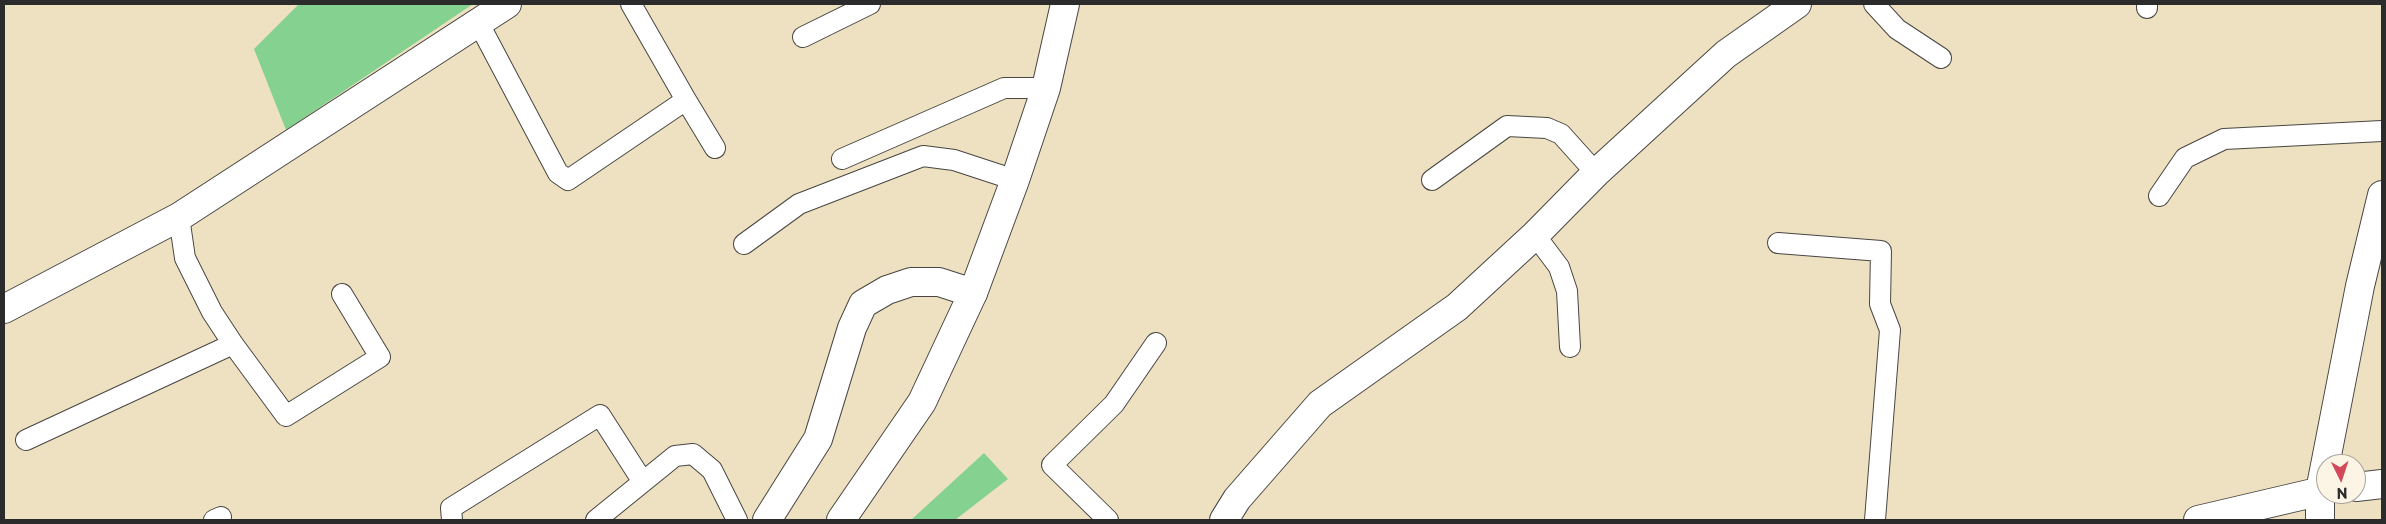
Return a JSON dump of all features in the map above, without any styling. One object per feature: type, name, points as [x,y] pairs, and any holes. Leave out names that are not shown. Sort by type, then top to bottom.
[{"type":"street","points":[[4,310],[179,217],[507,4]]},
{"type":"street","points":[[841,520],[922,402],[974,293],[1046,88],[1066,4]]},
{"type":"street","points":[[1224,520],[1236,499],[1320,404],[1457,307],[1535,235],[1596,173],[1726,54],[1797,4]]},
{"type":"street","points":[[2330,454],[2360,286],[2382,195]]},
{"type":"street","points":[[767,520],[818,439],[852,328],[863,304],[887,290],[911,282],[939,282],[974,293]]},
{"type":"street","points":[[2366,486],[2382,484]]},
{"type":"street","points":[[2198,520],[2316,492]]},
{"type":"street","points":[[2320,520],[2322,504]]},
{"type":"lane","points":[[631,4],[715,148]]},
{"type":"lane","points":[[803,37],[870,4]]},
{"type":"lane","points":[[1874,4],[1897,29],[1941,58]]},
{"type":"lane","points":[[478,22],[558,173],[568,180],[686,100]]},
{"type":"lane","points":[[842,159],[1004,88],[1046,88]]},
{"type":"lane","points":[[1432,180],[1507,126],[1547,128],[1562,134],[1596,173]]},
{"type":"lane","points":[[2158,196],[2185,158],[2224,139],[2382,130]]},
{"type":"lane","points":[[744,244],[799,204],[923,156],[954,160],[1015,180]]},
{"type":"lane","points":[[179,217],[185,258],[212,312],[286,416],[380,357],[342,294]]},
{"type":"lane","points":[[1535,235],[1560,267],[1566,291],[1570,347]]},
{"type":"lane","points":[[1778,243],[1881,251],[1880,304],[1890,330],[1875,520]]},
{"type":"lane","points":[[1108,520],[1052,465],[1114,404],[1156,343]]},
{"type":"lane","points":[[26,440],[233,344]]},
{"type":"lane","points":[[452,520],[451,508],[600,415],[643,482]]},
{"type":"lane","points":[[596,520],[675,456],[693,454],[712,470],[737,520]]},
{"type":"green space","points":[[299,4],[473,4],[286,130],[254,49]]},
{"type":"green space","points":[[984,453],[1008,479],[955,520],[911,520]]}]
